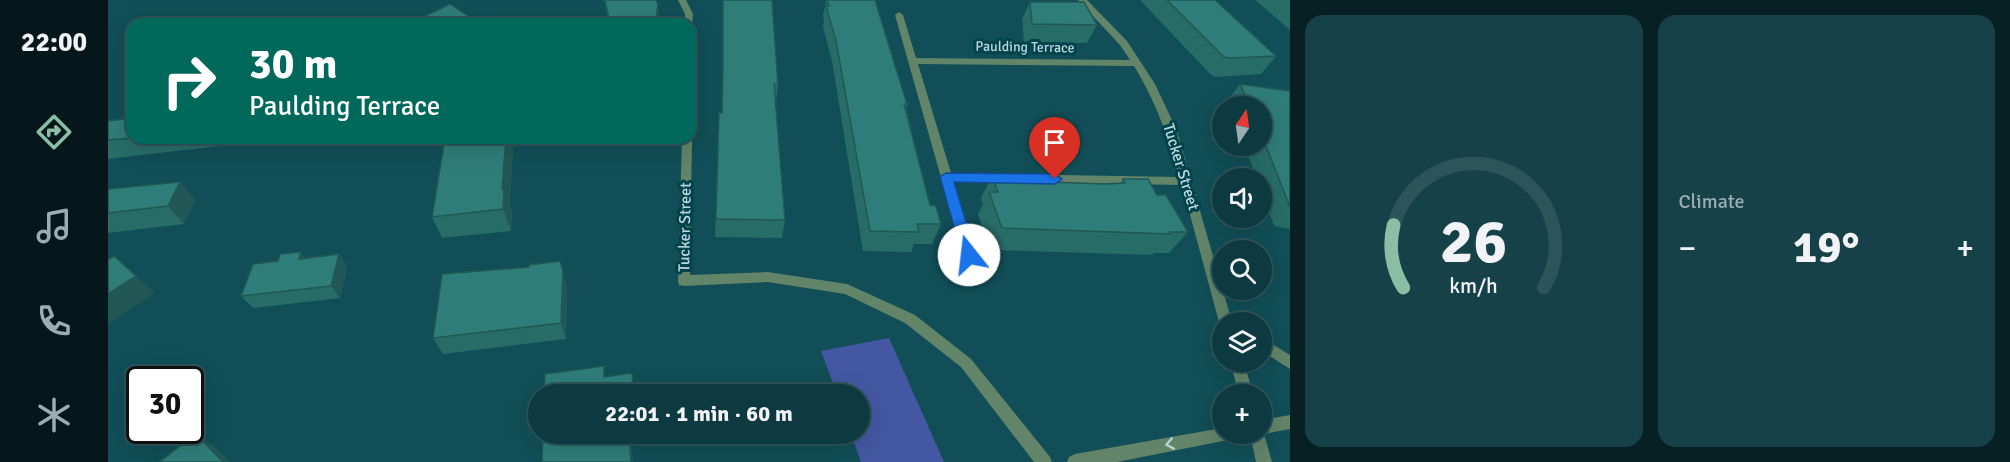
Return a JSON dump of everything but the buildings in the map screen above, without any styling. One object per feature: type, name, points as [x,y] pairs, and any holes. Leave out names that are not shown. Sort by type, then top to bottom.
[{"type":"street","points":[[682,0],[689,18]]},
{"type":"street","name":"Tucker Street","points":[[1083,0],[1124,43],[1150,84],[1172,131],[1223,312]]},
{"type":"street","points":[[899,15],[969,255]]},
{"type":"street","name":"Paulding Terrace","points":[[913,61],[1137,63]]},
{"type":"street","name":"Tucker Street","points":[[687,144],[684,281],[768,277],[847,289],[910,319],[966,363],[1044,462]]},
{"type":"street","points":[[946,177],[1186,181]]},
{"type":"street","points":[[1272,351],[1290,363]]},
{"type":"street","points":[[1272,425],[1290,422]]},
{"type":"street","points":[[1075,462],[1212,437]]},
{"type":"street","points":[[1260,444],[1264,462]]},
{"type":"shaded area","points":[[889,338],[944,462],[861,462],[855,444],[870,444],[870,384],[833,384],[821,351]]},
{"type":"route","points":[[969,255],[946,177],[1055,179]]}]
